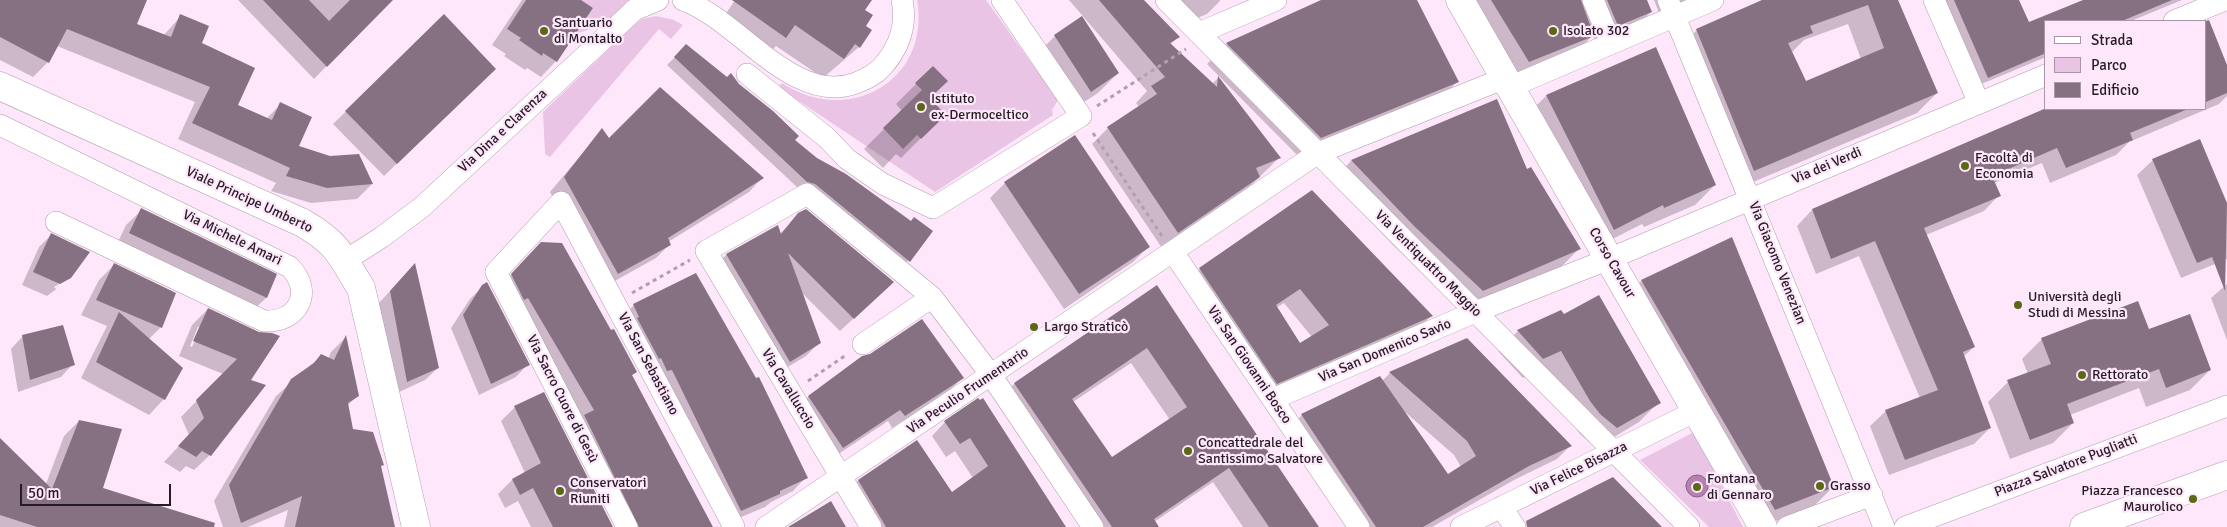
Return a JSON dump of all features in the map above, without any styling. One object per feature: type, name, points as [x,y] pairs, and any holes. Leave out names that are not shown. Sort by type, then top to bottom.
[{"type":"main road","name":"Corso Cavour","points":[[1460,0],[1763,527]]},
{"type":"main road","name":"Viale Principe Umberto","points":[[0,86],[303,223],[331,242],[346,260],[362,288],[416,527]]},
{"type":"main road","points":[[2084,527],[2227,475]]},
{"type":"street","name":"Via Dina e Clarenza","points":[[346,260],[404,222],[634,10],[658,0]]},
{"type":"street","points":[[683,0],[703,9],[800,79],[825,88],[852,85],[866,79],[878,71],[888,60],[901,35],[904,22],[902,0]]},
{"type":"street","points":[[746,74],[827,138],[847,159],[883,184],[933,208],[1081,116],[1002,0]]},
{"type":"street","name":"Via Ventiquattro Maggio","points":[[1166,0],[1689,527]]},
{"type":"street","points":[[1199,33],[1237,7],[1276,0]]},
{"type":"street","points":[[1593,0],[1611,44]]},
{"type":"street","name":"Via Peculio Frumentario","points":[[766,527],[1318,153],[1611,44],[1671,8],[1713,0]]},
{"type":"street","points":[[1934,0],[1979,103]]},
{"type":"street","points":[[2176,20],[2225,0]]},
{"type":"street","name":"Via Giacomo Venezian","points":[[1671,8],[1884,527]]},
{"type":"street","name":"Via dei Verdi","points":[[1609,259],[2044,76]]},
{"type":"street","name":"Via Michele Amari","points":[[0,125],[290,266],[301,282],[300,302],[292,313],[284,319],[264,321],[56,222]]},
{"type":"street","points":[[706,252],[807,194],[932,297],[991,375],[1093,527]]},
{"type":"street","name":"Via Sacro Cuore di Gesù","points":[[561,202],[496,272],[627,527]]},
{"type":"street","name":"Via San Sebastiano","points":[[561,202],[734,527]]},
{"type":"street","name":"Via Cavalluccio","points":[[706,252],[872,527]]},
{"type":"street","name":"Via San Giovanni Bosco","points":[[1173,252],[1359,527]]},
{"type":"street","name":"Via San Domenico Savio","points":[[1272,399],[1475,312],[1609,259]]},
{"type":"street","points":[[863,344],[932,297]]},
{"type":"street","name":"Piazza Salvatore Pugliatti","points":[[1905,527],[2227,406]]},
{"type":"street","name":"Via Felice Bisazza","points":[[1461,527],[1696,411]]},
{"type":"street","points":[[1787,527],[1872,495]]},
{"type":"street","points":[[1502,507],[1516,527]]},
{"type":"path","points":[[1173,252],[1081,116],[1186,49],[1199,33]]},
{"type":"path","points":[[615,302],[706,252]]},
{"type":"path","points":[[790,393],[863,344]]},
{"type":"green space","points":[[581,0],[631,0],[605,24],[576,34],[593,8]]},
{"type":"green space","points":[[917,0],[986,0],[1058,100],[1052,110],[1053,115],[935,192],[778,87],[782,83],[807,95],[833,100],[857,97],[879,88],[898,73],[911,53],[918,29]]},
{"type":"green space","points":[[656,16],[674,20],[683,25],[671,39],[659,29],[550,157],[545,154],[543,112],[634,25],[642,19]]},
{"type":"green space","points":[[1694,432],[1743,527],[1709,527],[1640,460]]},
{"type":"shaded area","name":"Fontana di Gennaro","points":[[1697,475],[1705,478],[1708,486],[1705,494],[1697,497],[1689,494],[1686,486],[1689,478]]},
{"type":"building","points":[[0,0],[147,0],[137,24],[171,37],[180,14],[209,26],[202,43],[255,68],[238,105],[272,120],[280,102],[312,117],[299,146],[330,156],[359,154],[373,184],[327,188],[286,176],[290,168],[192,123],[210,87],[67,29],[49,63],[0,37]]},
{"type":"building","points":[[263,0],[309,0],[329,21],[350,0],[393,0],[327,67]]},
{"type":"building","name":"Santuario di Montalto","points":[[526,0],[581,0],[593,8],[557,62],[543,53],[542,56],[507,29]]},
{"type":"building","points":[[732,0],[872,0],[865,10],[873,15],[866,26],[872,30],[860,48],[855,44],[844,59],[795,25],[786,38]]},
{"type":"building","points":[[1099,0],[1144,0],[1180,37],[1170,43],[1217,87],[1218,76],[1281,158],[1256,168],[1260,177],[1178,233],[1107,127],[1157,94],[1151,86],[1165,77]]},
{"type":"building","points":[[1321,0],[1417,0],[1459,82],[1321,138],[1226,43]]},
{"type":"building","name":"Isolato 302","points":[[1491,0],[1581,0],[1594,36],[1529,62]]},
{"type":"building","points":[[1607,0],[1647,0],[1652,12],[1618,26]]},
{"type":"building","points":[[1762,0],[1898,0],[1938,93],[1754,171],[1696,29]],"holes":[[[1868,5],[1884,48],[1806,81],[1788,43],[1813,33],[1810,26]]]},
{"type":"building","points":[[1954,0],[2019,0],[2029,22],[2083,0],[2172,0],[2124,20],[2044,20],[2044,54],[1988,78]]},
{"type":"building","points":[[444,14],[496,69],[397,164],[345,111]]},
{"type":"building","points":[[1082,16],[1119,73],[1091,92],[1054,35]]},
{"type":"building","points":[[2209,20],[2227,65],[2227,93],[2207,102],[2207,21]]},
{"type":"building","points":[[686,44],[727,77],[731,73],[739,84],[773,111],[799,136],[795,140],[817,158],[846,174],[911,221],[914,217],[933,231],[910,262],[815,184],[807,182],[674,57]]},
{"type":"building","points":[[1656,47],[1716,185],[1664,208],[1663,205],[1614,230],[1546,95]]},
{"type":"building","points":[[933,66],[948,81],[930,98],[915,83]]},
{"type":"building","points":[[660,87],[764,178],[668,238],[671,245],[618,274],[564,177],[602,128],[609,138]]},
{"type":"building","name":"Istituto ex-Dermoceltico","points":[[922,90],[946,115],[921,139],[917,135],[903,149],[883,128]]},
{"type":"building","points":[[1497,99],[1527,169],[1531,167],[1581,249],[1483,291],[1414,226],[1351,160]]},
{"type":"building","points":[[2044,109],[2186,110],[2130,133],[2133,140],[2066,168],[2057,148],[1992,176],[2001,196],[1924,228],[1975,347],[1963,352],[1991,428],[1905,460],[1885,410],[1938,390],[1875,241],[1831,259],[1812,209]]},
{"type":"building","points":[[1075,135],[1150,247],[1079,294],[1004,182]]},
{"type":"building","points":[[2200,139],[2227,203],[2225,291],[2212,257],[2197,263],[2152,159]]},
{"type":"building","points":[[1312,190],[1433,316],[1277,384],[1199,268]],"holes":[[[1300,289],[1329,325],[1300,343],[1276,305]]]},
{"type":"building","points":[[141,208],[277,274],[267,298],[129,233]]},
{"type":"building","points":[[806,209],[894,282],[854,319],[788,253],[821,343],[790,362],[726,254],[778,225],[781,234],[798,213]]},
{"type":"building","points":[[51,233],[90,252],[71,278],[60,284],[33,272]]},
{"type":"building","points":[[1732,237],[1834,487],[1775,510],[1641,280]]},
{"type":"building","points":[[541,242],[562,243],[611,330],[614,329],[637,372],[632,375],[713,527],[639,527],[584,415],[594,410],[528,298],[524,300],[511,274]]},
{"type":"building","points":[[114,263],[176,293],[162,328],[96,300]]},
{"type":"building","points":[[415,263],[439,368],[407,382],[390,291]]},
{"type":"building","points":[[696,273],[756,378],[759,377],[808,478],[780,491],[780,494],[741,511],[672,370],[667,371],[661,358],[659,359],[637,318],[639,317],[633,304]]},
{"type":"building","points":[[487,282],[530,365],[491,384],[463,315],[482,285]]},
{"type":"building","points":[[1157,285],[1319,527],[1269,527],[1229,468],[1154,519],[1159,527],[1112,527],[1014,383]],"holes":[[[1147,348],[1187,407],[1112,457],[1072,399]]]},
{"type":"building","points":[[1599,295],[1661,403],[1617,428],[1600,414],[1590,401],[1561,351],[1543,359],[1517,330],[1561,310],[1564,314]]},
{"type":"building","name":"Rettorato","points":[[2138,301],[2149,329],[2190,314],[2211,370],[2166,388],[2159,369],[2067,404],[2074,423],[2030,440],[2007,380],[2051,364],[2041,338]]},
{"type":"building","points":[[208,308],[259,332],[280,336],[251,380],[266,385],[211,456],[202,451],[196,457],[178,446],[204,418],[196,400],[237,359],[193,341]]},
{"type":"building","points":[[119,312],[183,368],[165,400],[96,362]]},
{"type":"building","points":[[922,319],[964,378],[905,416],[900,410],[843,448],[808,396],[862,356],[870,354]]},
{"type":"building","points":[[63,325],[75,365],[30,380],[22,335]]},
{"type":"building","points":[[346,335],[359,396],[348,403],[353,429],[373,432],[384,465],[381,466],[395,527],[295,527],[302,496],[241,523],[229,485],[291,379],[314,363],[321,354],[334,360]]},
{"type":"building","points":[[1467,338],[1572,446],[1529,466],[1423,527],[1376,527],[1301,414],[1380,376],[1448,474],[1476,456],[1467,441],[1389,372]]},
{"type":"building","points":[[544,392],[613,527],[553,527],[533,488],[520,495],[512,479],[541,463],[514,406]]},
{"type":"building","points":[[978,398],[980,400],[983,398],[1066,527],[886,527],[858,480],[917,440],[952,492],[988,466],[970,438],[960,444],[944,421]]},
{"type":"building","points":[[79,420],[122,429],[103,488],[215,523],[214,527],[37,527],[0,515],[0,438],[52,489]]},
{"type":"building","points":[[1613,477],[1662,527],[1527,527],[1526,521]]},
{"type":"building","points":[[831,501],[846,527],[788,527],[793,524]]},
{"type":"place","name":"Santuario di Montalto","points":[[544,31]]},
{"type":"place","name":"Isolato 302","points":[[1553,31]]},
{"type":"place","name":"Istituto ex-Dermoceltico","points":[[921,107]]},
{"type":"place","name":"Facoltà di Economia","points":[[1965,166]]},
{"type":"place","name":"Università degli Studi di Messina","points":[[2018,305]]},
{"type":"place","name":"Largo Straticò","points":[[1034,327]]},
{"type":"place","name":"Rettorato","points":[[2082,375]]},
{"type":"place","name":"Concattedrale del Santissimo Salvatore","points":[[1188,451]]},
{"type":"place","name":"Grasso","points":[[1820,486]]},
{"type":"place","name":"Fontana di Gennaro","points":[[1697,487]]},
{"type":"place","name":"Conservatori Riuniti","points":[[560,491]]},
{"type":"place","name":"Piazza Francesco Maurolico","points":[[2193,499]]}]
